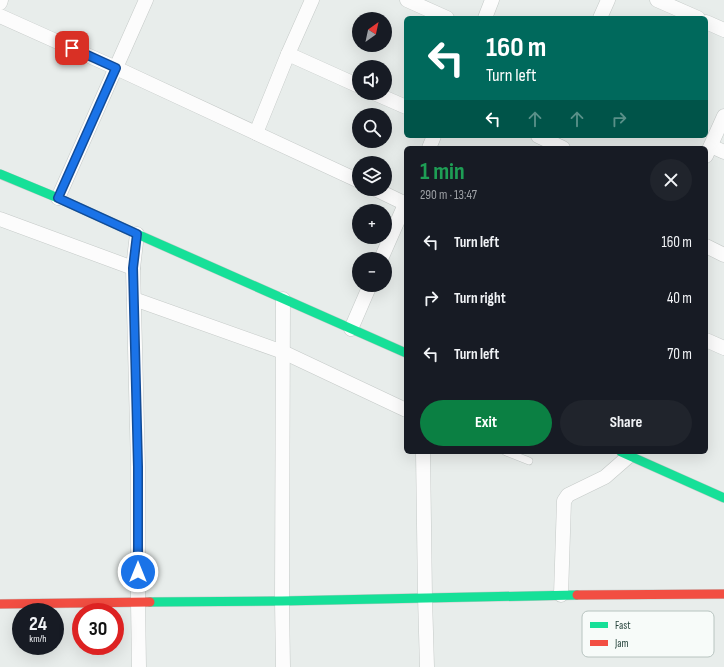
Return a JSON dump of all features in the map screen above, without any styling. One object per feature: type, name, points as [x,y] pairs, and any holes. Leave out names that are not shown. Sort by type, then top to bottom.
[{"type":"main road","points":[[0,174],[58,198],[404,352]]},
{"type":"main road","points":[[625,454],[724,498]]},
{"type":"main road","points":[[0,604],[282,601],[561,595],[724,594]]},
{"type":"street","points":[[58,198],[146,0]]},
{"type":"street","points":[[408,0],[443,16]]},
{"type":"street","points":[[486,16],[492,0]]},
{"type":"street","points":[[601,16],[608,0]]},
{"type":"street","points":[[657,0],[693,16]]},
{"type":"street","points":[[256,133],[310,1]]},
{"type":"street","points":[[0,16],[352,178]]},
{"type":"street","points":[[708,23],[724,30]]},
{"type":"street","points":[[288,54],[352,83]]},
{"type":"street","points":[[390,100],[404,106]]},
{"type":"street","points":[[724,116],[708,151],[724,152]]},
{"type":"street","points":[[543,140],[559,146]]},
{"type":"street","points":[[390,196],[404,202]]},
{"type":"street","points":[[384,252],[404,207]]},
{"type":"street","points":[[0,219],[133,268]]},
{"type":"street","points":[[137,234],[133,268],[138,467],[139,667]]},
{"type":"street","points":[[708,247],[724,254]]},
{"type":"street","points":[[351,329],[367,292]]},
{"type":"street","points":[[134,299],[283,352],[404,409]]},
{"type":"street","points":[[283,299],[283,667]]},
{"type":"street","points":[[708,341],[724,348]]},
{"type":"street","points":[[423,454],[427,667]]},
{"type":"street","points":[[561,595],[564,501],[568,495],[604,477],[625,454]]},
{"type":"lane","points":[[511,454],[529,461]]},
{"type":"traffic: fast","points":[[0,174],[58,198],[404,352]]},
{"type":"traffic: fast","points":[[625,454],[724,498]]},
{"type":"traffic: fast","points":[[150,602],[577,595]]},
{"type":"traffic: jam","points":[[577,595],[724,594]]},
{"type":"traffic: jam","points":[[0,604],[150,602]]},
{"type":"route","points":[[72,48],[116,68],[58,198],[137,234],[133,268],[138,467],[138,572]]}]
